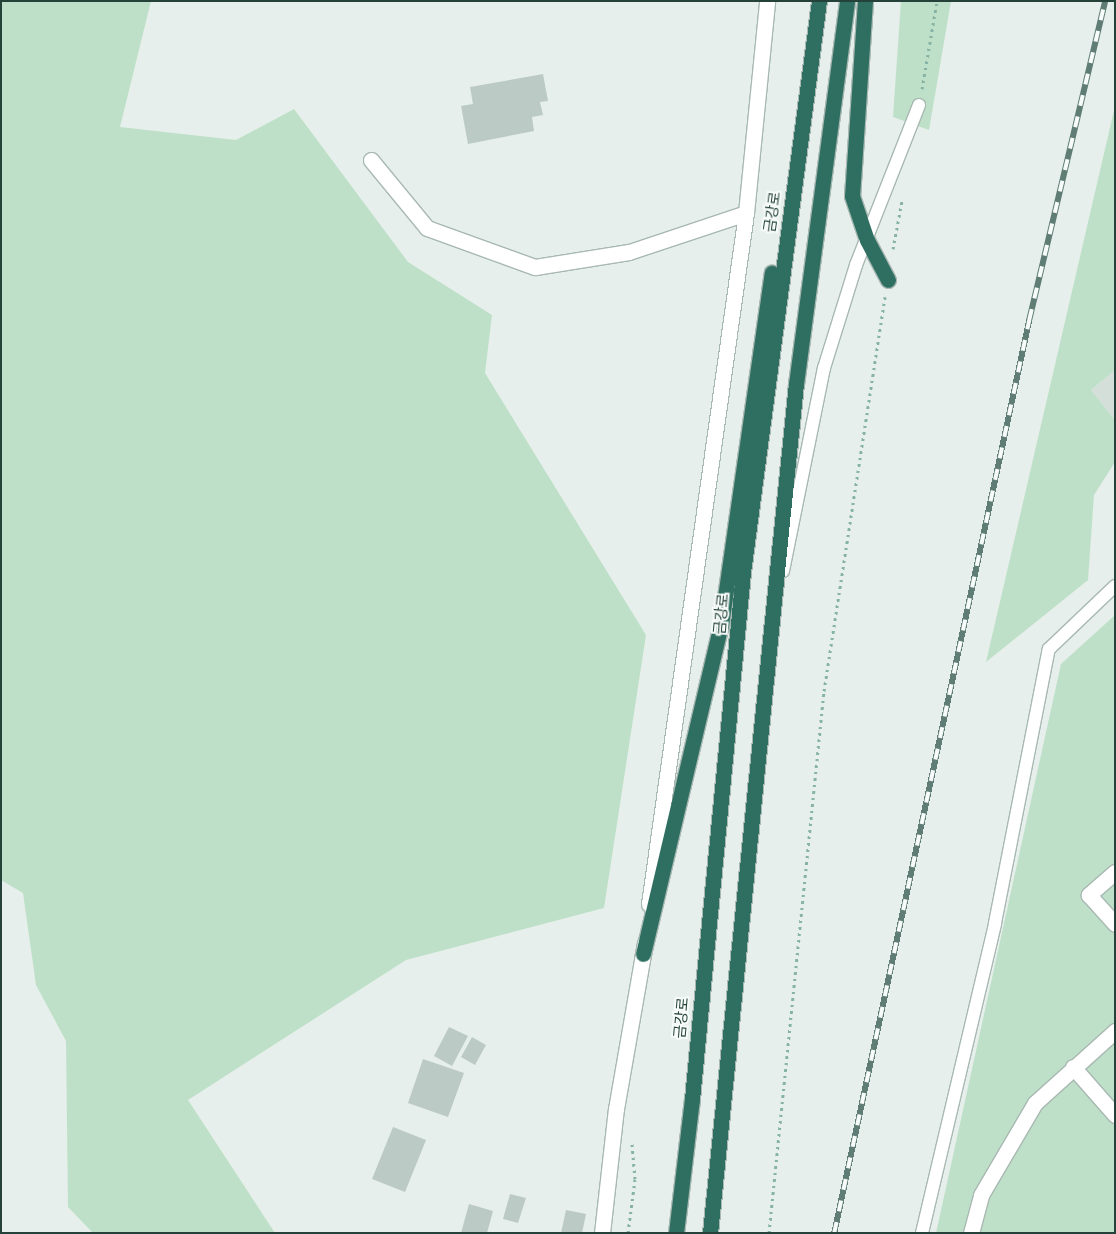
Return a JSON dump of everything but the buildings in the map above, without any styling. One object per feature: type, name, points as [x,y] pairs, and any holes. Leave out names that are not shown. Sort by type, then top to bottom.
[{"type":"highway","name":"금강로","points":[[676,1233],[693,1090],[743,572],[819,1]]},
{"type":"highway","points":[[710,1233],[745,912],[796,384],[847,1]]},
{"type":"highway","points":[[865,1],[852,196],[867,240],[888,280]]},
{"type":"highway","points":[[643,954],[721,625],[767,301],[804,107]]},
{"type":"street","points":[[602,1233],[616,1109],[643,954],[668,752],[715,454],[746,213],[766,1]]},
{"type":"street","points":[[371,160],[427,228],[535,267],[629,252],[746,213]]},
{"type":"street","points":[[1115,872],[1089,895],[1115,924]]},
{"type":"street","points":[[970,1233],[982,1195],[1035,1103],[1073,1067],[1115,1032]]},
{"type":"street","points":[[1073,1067],[1115,1115]]},
{"type":"lane","points":[[768,659],[824,368],[867,240],[919,105]]},
{"type":"lane","points":[[922,1233],[995,923],[1050,649],[1115,586]]},
{"type":"path","points":[[919,105],[938,1]]},
{"type":"path","points":[[769,1233],[824,691],[888,280],[904,191]]},
{"type":"shaded area","points":[[1115,370],[1115,420],[1091,390]]},
{"type":"green space","points":[[1,1],[151,1],[120,127],[236,140],[294,109],[408,262],[492,315],[485,373],[646,635],[604,908],[406,960],[188,1100],[275,1233],[93,1233],[68,1207],[66,1041],[36,985],[23,893],[1,880]]},
{"type":"green space","points":[[901,1],[951,1],[929,130],[893,117]]},
{"type":"green space","points":[[1115,106],[1115,370],[1091,390],[1115,420],[1115,462],[1094,495],[1088,580],[986,662]]},
{"type":"green space","points":[[1115,615],[1115,1233],[936,1233],[1061,664]]},
{"type":"railway","points":[[834,1233],[1029,320],[1105,1]]}]
